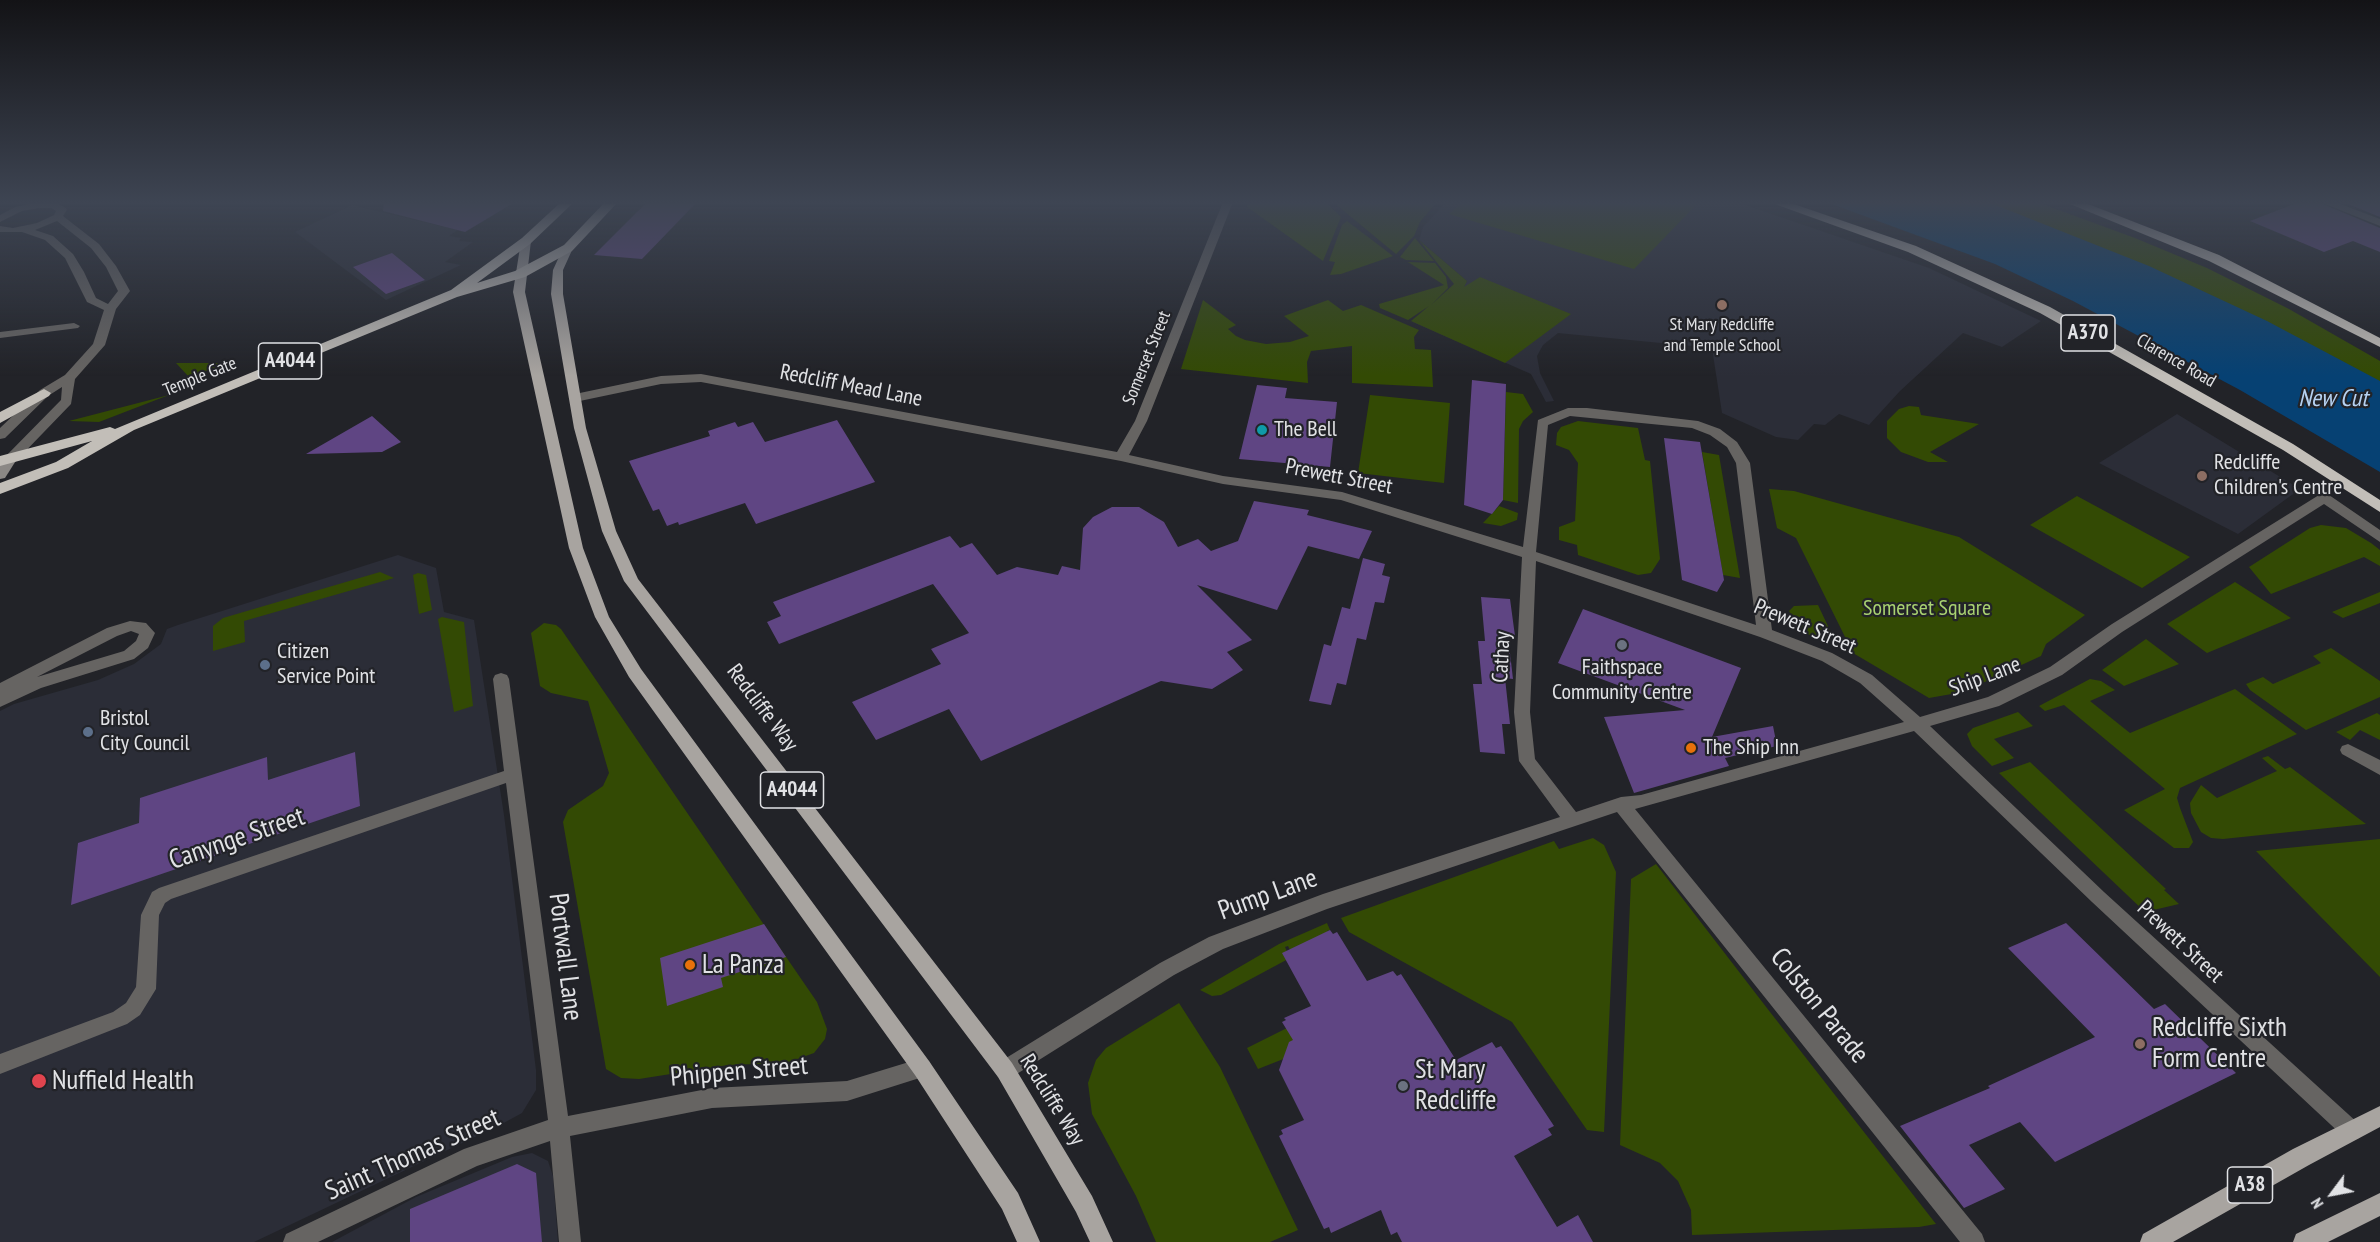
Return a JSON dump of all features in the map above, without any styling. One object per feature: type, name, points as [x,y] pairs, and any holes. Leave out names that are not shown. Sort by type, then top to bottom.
[{"type":"highway","name":"Temple Gate","points":[[452,294],[500,260]]},
{"type":"highway","name":"Temple Gate","points":[[0,489],[62,465],[129,427],[452,294],[520,274],[546,260]]},
{"type":"highway","name":"Clarence Road","points":[[1936,260],[2045,310],[2157,371],[2288,447],[2380,507]]},
{"type":"highway","points":[[2218,260],[2380,343]]},
{"type":"highway","points":[[0,418],[44,393]]},
{"type":"highway","name":"Temple Gate","points":[[5,460],[129,427]]},
{"type":"main road","name":"A4044","points":[[523,260],[519,292],[576,548],[602,617],[635,673],[922,1068],[1010,1201],[1029,1242]]},
{"type":"main road","name":"Redcliffe Way","points":[[563,260],[558,270],[557,294],[580,428],[609,531],[632,581],[1005,1070],[1056,1154],[1102,1242]]},
{"type":"main road","points":[[0,475],[5,460]]},
{"type":"main road","name":"A38","points":[[2151,1242],[2380,1116]]},
{"type":"main road","points":[[2304,1242],[2380,1204]]},
{"type":"street","points":[[70,260],[91,300],[110,309]]},
{"type":"street","points":[[0,435],[44,393],[69,378],[99,345],[107,326],[110,309],[123,291],[106,260]]},
{"type":"street","name":"Somerset Street","points":[[1121,457],[1141,420],[1204,260]]},
{"type":"street","points":[[0,335],[74,326]]},
{"type":"street","points":[[5,460],[67,400],[69,378]]},
{"type":"street","name":"Redcliff Mead Lane","points":[[575,398],[661,380],[701,378],[1121,457]]},
{"type":"street","points":[[1529,554],[1542,423],[1568,412],[1587,412],[1694,424],[1715,432],[1732,445],[1743,463],[1765,633]]},
{"type":"street","name":"Prewett Street","points":[[1121,457],[1223,480],[1342,496],[1529,554],[1765,633],[1827,657],[1866,679],[1916,723],[2098,897],[2352,1131]]},
{"type":"street","name":"Ship Lane","points":[[1621,804],[1641,802],[1739,772],[1993,702],[2056,671],[2117,628],[2324,498],[2380,537]]},
{"type":"street","name":"Cathay","points":[[1529,554],[1522,712],[1527,761],[1572,820]]},
{"type":"street","points":[[0,690],[112,632],[130,626],[141,627],[147,633],[143,644],[129,655],[36,684],[0,701]]},
{"type":"street","name":"Portwall Lane","points":[[501,679],[559,1127],[570,1242]]},
{"type":"street","points":[[2348,750],[2380,768]]},
{"type":"street","name":"Canynge Street","points":[[0,1064],[120,1018],[134,1009],[146,989],[150,915],[158,898],[165,893],[514,774]]},
{"type":"street","name":"Pump Lane","points":[[1005,1070],[1167,969],[1216,943],[1323,902],[1621,804]]},
{"type":"street","name":"Colston Parade","points":[[1621,804],[1974,1242]]},
{"type":"street","name":"Phippen Street","points":[[559,1127],[712,1098],[847,1091],[922,1068]]},
{"type":"street","name":"Saint Thomas Street","points":[[294,1242],[472,1156],[518,1138],[559,1127]]},
{"type":"shaded area","points":[[332,260],[448,260],[445,262],[461,265],[386,300]]},
{"type":"shaded area","name":"St Mary Redcliffe and Temple School","points":[[1442,260],[1906,260],[1929,268],[2041,321],[2002,347],[1963,333],[1900,391],[1869,425],[1839,414],[1825,425],[1814,424],[1798,440],[1776,437],[1722,413],[1712,348],[1558,333],[1543,345],[1537,356],[1540,373],[1554,401],[1546,402],[1531,374],[1413,322],[1463,288],[1467,281]]},
{"type":"shaded area","name":"Redcliffe Children's Centre","points":[[2177,414],[2300,489],[2238,534],[2099,463]]},
{"type":"shaded area","points":[[398,555],[436,568],[444,612],[474,620],[504,815],[536,1070],[536,1090],[522,1113],[500,1125],[254,1242],[0,1242],[0,711],[14,704],[98,680],[134,664],[161,644],[167,629]]},
{"type":"shaded area","points":[[532,1153],[548,1161],[553,1176],[558,1242],[332,1242],[416,1197],[512,1157]]},
{"type":"green space","points":[[1382,260],[1341,274],[1330,275],[1335,262],[1329,261]]},
{"type":"green space","points":[[1435,260],[1442,260],[1467,281],[1464,287],[1480,277],[1571,314],[1505,363],[1411,321],[1429,306],[1408,320],[1380,308],[1379,304],[1444,285],[1408,262],[1435,263],[1446,277],[1448,288],[1431,305],[1454,284]]},
{"type":"green space","points":[[1604,260],[1643,260],[1634,269]]},
{"type":"green space","points":[[2083,260],[2188,260],[2207,268],[2289,309],[2380,361],[2380,389]]},
{"type":"green space","points":[[1203,300],[1236,325],[1228,329],[1236,336],[1266,344],[1290,342],[1309,336],[1284,316],[1328,300],[1343,311],[1361,305],[1419,330],[1414,337],[1415,349],[1431,350],[1433,387],[1352,383],[1352,346],[1311,351],[1307,362],[1308,383],[1181,369]]},
{"type":"green space","points":[[176,363],[233,363],[188,376]]},
{"type":"green space","points":[[1506,392],[1523,394],[1533,412],[1523,421],[1519,429],[1518,503],[1503,500]]},
{"type":"green space","points":[[169,395],[99,422],[69,421]]},
{"type":"green space","points":[[1370,395],[1450,403],[1444,483],[1358,473]]},
{"type":"green space","points":[[1909,406],[1919,407],[1921,415],[1979,424],[1930,452],[1948,462],[1928,462],[1901,452],[1887,438],[1887,421],[1899,409]]},
{"type":"green space","points":[[1578,421],[1638,428],[1645,460],[1650,461],[1660,559],[1651,573],[1638,575],[1578,555],[1577,545],[1559,540],[1559,527],[1575,521],[1578,463],[1569,450],[1556,445],[1557,433],[1561,427]]},
{"type":"green space","points":[[1702,452],[1719,455],[1740,578],[1723,575]]},
{"type":"green space","name":"Somerset Square","points":[[1769,489],[1794,491],[1959,537],[2085,615],[2046,644],[2041,656],[1963,692],[1929,698],[1853,653],[1796,538],[1777,528]]},
{"type":"green space","points":[[2077,496],[2190,557],[2142,588],[2030,525]]},
{"type":"green space","points":[[1499,506],[1518,513],[1517,520],[1501,526],[1483,523]]},
{"type":"green space","points":[[2321,525],[2346,528],[2371,543],[2380,550],[2380,566],[2364,557],[2271,594],[2249,567],[2310,528]]},
{"type":"green space","points":[[380,572],[394,578],[244,621],[245,642],[213,651],[213,626],[223,618]]},
{"type":"green space","points":[[418,573],[426,575],[432,610],[419,614],[413,575]]},
{"type":"green space","points":[[2235,582],[2291,618],[2207,653],[2167,624]]},
{"type":"green space","points":[[2380,592],[2380,603],[2343,618],[2332,612]]},
{"type":"green space","points":[[1818,605],[1836,643],[1813,637],[1800,630],[1789,611],[1794,606]]},
{"type":"green space","points":[[442,617],[464,622],[473,706],[454,712],[438,619]]},
{"type":"green space","points":[[544,623],[556,625],[561,629],[817,1002],[827,1029],[825,1039],[814,1053],[786,1063],[728,1065],[639,1079],[621,1078],[606,1069],[563,822],[568,810],[603,786],[609,773],[588,701],[551,693],[540,686],[531,633]]},
{"type":"green space","points":[[2146,639],[2179,664],[2124,686],[2102,670]]},
{"type":"green space","points":[[2331,648],[2380,681],[2380,697],[2306,730],[2250,690],[2246,684],[2263,677],[2273,684],[2321,663],[2313,656]]},
{"type":"green space","points":[[2090,679],[2101,681],[2115,690],[2090,701],[2130,733],[2235,689],[2297,734],[2180,788],[2177,798],[2193,842],[2189,848],[2174,848],[2124,810],[2165,789],[2064,705],[2045,711],[2039,706]]},
{"type":"green space","points":[[2018,712],[2033,726],[1994,739],[2014,758],[1992,766],[1972,746],[1967,734],[1973,728]]},
{"type":"green space","points":[[2377,713],[2380,715],[2380,740],[2360,730],[2350,740],[2336,732]]},
{"type":"green space","points":[[2268,756],[2285,769],[2290,767],[2366,824],[2223,839],[2211,838],[2201,832],[2191,813],[2190,803],[2201,785],[2217,798],[2277,771],[2262,758]]},
{"type":"green space","points":[[2030,762],[2166,889],[2164,890],[2179,904],[2145,912],[1999,773]]},
{"type":"green space","points":[[1593,838],[1604,845],[1616,872],[1604,1132],[1587,1130],[1512,1022],[1349,932],[1341,918],[1554,841],[1559,849]]},
{"type":"green space","points":[[2380,839],[2380,977],[2256,851]]},
{"type":"green space","points":[[1656,864],[1936,1224],[1919,1227],[1692,1235],[1691,1210],[1678,1181],[1660,1163],[1620,1145],[1631,879]]},
{"type":"green space","points":[[1327,923],[1330,930],[1327,931],[1329,935],[1290,950],[1288,946],[1285,947],[1290,958],[1221,995],[1212,996],[1200,990],[1279,944]]},
{"type":"green space","points":[[1179,1003],[1220,1067],[1298,1230],[1270,1242],[1156,1242],[1136,1196],[1092,1114],[1088,1083],[1096,1060],[1106,1048]]},
{"type":"green space","points":[[1289,1027],[1295,1040],[1291,1056],[1258,1069],[1247,1048]]},
{"type":"water","name":"New Cut","points":[[1984,260],[2134,260],[2267,321],[2380,381],[2380,472],[2240,390],[2073,301]]},
{"type":"building","points":[[373,260],[401,260],[425,280],[386,294],[353,267]]},
{"type":"building","points":[[1472,380],[1506,384],[1503,500],[1492,514],[1464,505]]},
{"type":"building","points":[[1257,385],[1287,388],[1285,398],[1337,402],[1330,467],[1239,459]]},
{"type":"building","points":[[372,416],[401,442],[382,452],[306,454]]},
{"type":"building","points":[[837,420],[875,482],[756,524],[745,503],[679,525],[678,522],[667,526],[659,509],[653,511],[629,461],[710,436],[708,431],[735,422],[738,427],[753,422],[765,442]]},
{"type":"building","points":[[1664,438],[1700,442],[1724,580],[1717,592],[1682,580]]},
{"type":"building","points":[[1254,501],[1309,510],[1307,515],[1372,531],[1359,559],[1308,546],[1277,610],[1197,585],[1252,640],[1227,652],[1243,670],[1212,689],[1161,681],[981,761],[949,709],[876,740],[852,702],[941,664],[931,649],[969,633],[933,584],[779,644],[767,622],[781,616],[773,602],[950,536],[960,548],[972,543],[997,575],[1017,567],[1058,575],[1062,566],[1080,570],[1083,528],[1093,517],[1112,507],[1139,507],[1164,522],[1178,547],[1198,539],[1211,551],[1238,541]]},
{"type":"building","points":[[1363,558],[1385,564],[1382,575],[1390,577],[1384,603],[1375,602],[1366,640],[1357,638],[1346,685],[1337,683],[1331,705],[1309,701],[1324,644],[1331,646],[1342,607],[1350,609]]},
{"type":"building","points":[[1481,597],[1510,599],[1515,636],[1508,636],[1513,679],[1505,678],[1510,724],[1502,724],[1505,754],[1480,752],[1473,684],[1482,684],[1478,641],[1485,641]]},
{"type":"building","points":[[1583,609],[1741,668],[1712,737],[1773,726],[1777,746],[1725,758],[1729,766],[1634,793],[1604,717],[1685,710],[1558,663]]},
{"type":"building","points":[[355,752],[360,806],[71,905],[78,843],[139,823],[140,798],[267,757],[268,780]]},
{"type":"building","name":"Redcliffe Sixth Form Centre","points":[[2066,923],[2154,1009],[2165,1004],[2236,1073],[2055,1162],[2020,1122],[1969,1145],[2005,1189],[1964,1208],[1900,1126],[1990,1088],[1988,1086],[2095,1037],[2008,948]]},
{"type":"building","name":"La Panza","points":[[764,924],[786,957],[721,978],[723,987],[667,1006],[660,958]]},
{"type":"building","name":"St Mary Redcliffe","points":[[1330,930],[1333,934],[1337,932],[1367,981],[1393,971],[1397,976],[1401,974],[1456,1060],[1492,1042],[1496,1048],[1501,1046],[1554,1126],[1548,1129],[1552,1135],[1514,1156],[1557,1227],[1578,1215],[1593,1242],[1402,1242],[1397,1232],[1391,1235],[1381,1210],[1331,1233],[1329,1227],[1324,1229],[1279,1136],[1283,1134],[1281,1130],[1304,1120],[1279,1070],[1289,1042],[1293,1040],[1282,1022],[1286,1020],[1284,1018],[1311,1006],[1282,953]]},
{"type":"building","points":[[517,1164],[536,1173],[542,1242],[410,1242],[410,1209]]},
{"type":"place","name":"St Mary Redcliffe and Temple School","points":[[1722,305]]},
{"type":"place","name":"The Bell","points":[[1262,430]]},
{"type":"place","name":"Redcliffe Children's Centre","points":[[2202,476]]},
{"type":"place","name":"Faithspace Community Centre","points":[[1622,645]]},
{"type":"place","name":"Citizen Service Point","points":[[265,665]]},
{"type":"place","name":"Bristol City Council","points":[[88,732]]},
{"type":"place","name":"The Ship Inn","points":[[1691,748]]},
{"type":"place","name":"La Panza","points":[[690,965]]},
{"type":"place","name":"Redcliffe Sixth Form Centre","points":[[2140,1044]]},
{"type":"place","name":"Nuffield Health","points":[[39,1081]]},
{"type":"place","name":"St Mary Redcliffe","points":[[1403,1086]]}]
